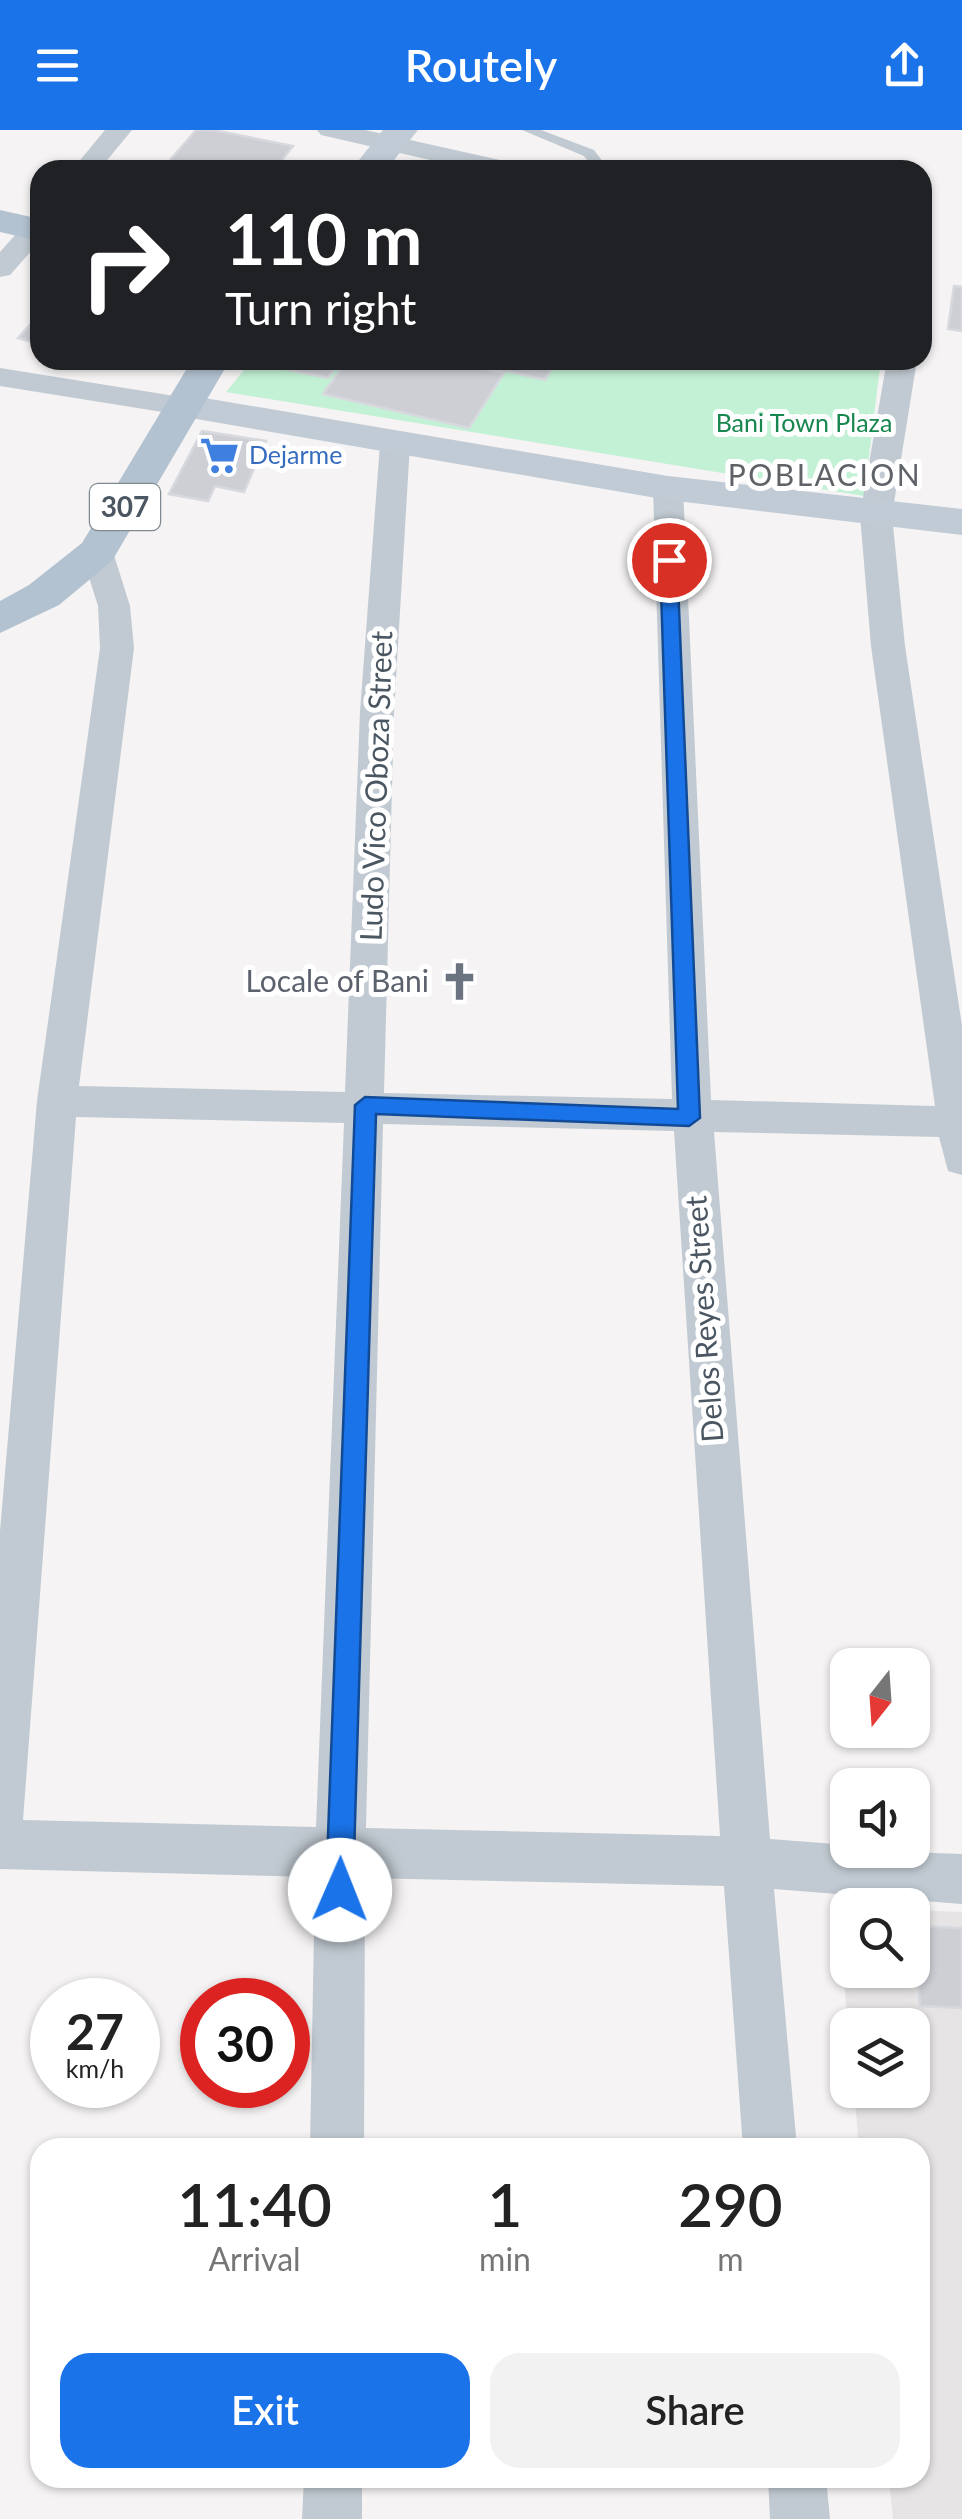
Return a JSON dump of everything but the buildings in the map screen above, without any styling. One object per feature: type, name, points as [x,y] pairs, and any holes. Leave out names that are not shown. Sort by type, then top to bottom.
[{"type":"main road","points":[[0,222],[30,227]]},
{"type":"main road","name":"307","points":[[0,619],[44,594],[97,552],[204,370]]},
{"type":"street","points":[[92,160],[118,130]]},
{"type":"street","points":[[330,130],[396,137],[475,160]]},
{"type":"street","points":[[376,160],[396,137]]},
{"type":"street","points":[[0,268],[30,237]]},
{"type":"street","points":[[57,1101],[365,1105],[960,1134],[888,646],[876,515],[900,370]]},
{"type":"street","points":[[0,377],[668,488],[962,522]]},
{"type":"street","name":"Ludo Vico Oboza Street","points":[[337,2138],[340,1853],[377,712],[395,444]]},
{"type":"street","name":"Delos Reyes Street","points":[[668,488],[672,740],[689,1118],[769,2138]]},
{"type":"street","points":[[0,1816],[57,1101],[117,648],[114,606],[97,552]]},
{"type":"street","points":[[0,1844],[746,1862],[962,1879]]},
{"type":"street","points":[[332,2519],[333,2488]]},
{"type":"street","points":[[798,2488],[800,2519]]},
{"type":"lane","points":[[529,130],[589,154],[594,160]]},
{"type":"shaded area","points":[[930,1911],[962,1912],[962,2519],[893,2519],[890,2488],[930,2488],[930,2138],[858,2138],[856,2108],[930,2108],[930,2008],[846,2008],[845,1988],[930,1988]]},
{"type":"green space","name":"Bani Town Plaza","points":[[244,370],[880,370],[864,496],[226,392]]},
{"type":"place","name":"Dejarme","points":[[219,455]]},
{"type":"place","name":"Locale of Bani","points":[[459,982]]},
{"type":"district","name":"POBLACION","points":[[825,476]]},
{"type":"route","points":[[340,1890],[365,1105],[689,1118],[672,740],[669,560]]}]
